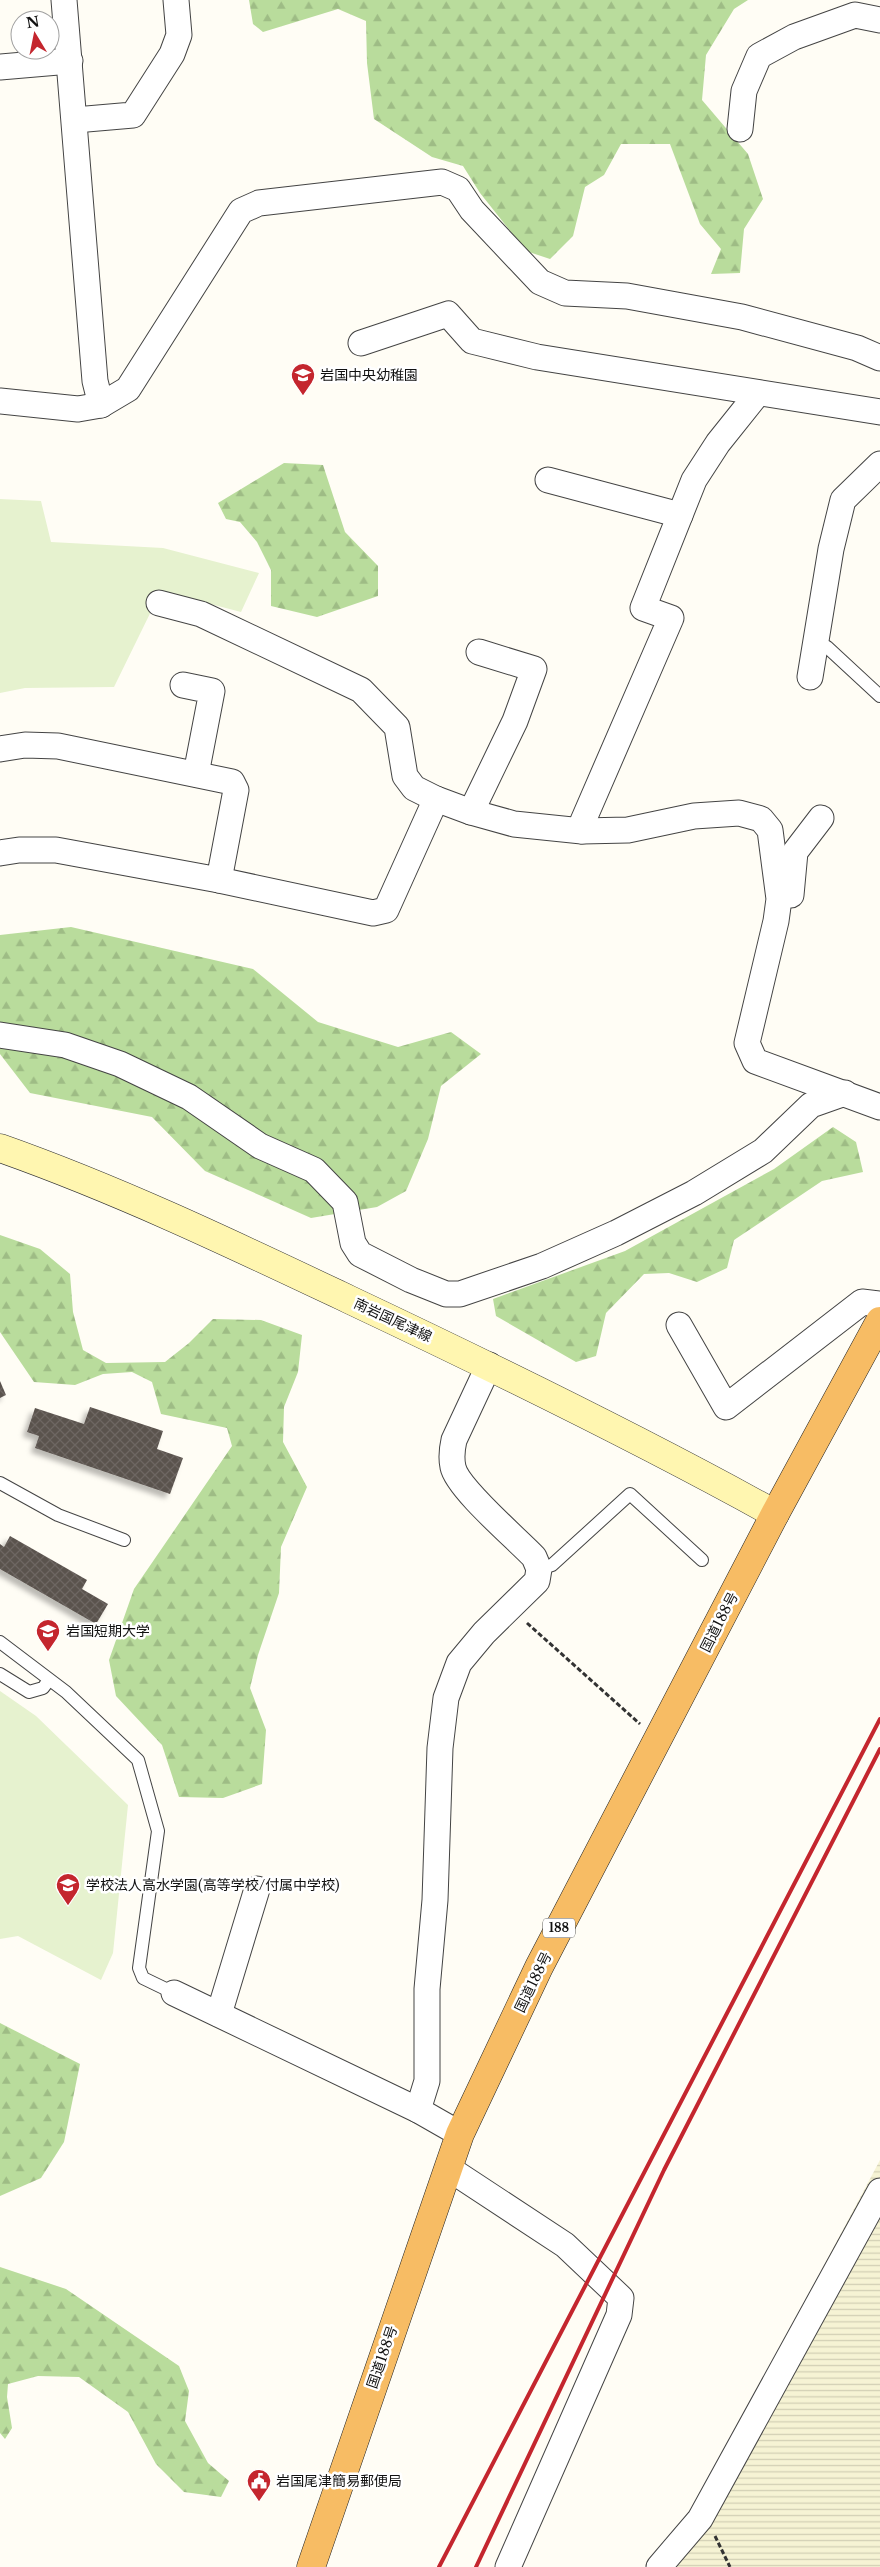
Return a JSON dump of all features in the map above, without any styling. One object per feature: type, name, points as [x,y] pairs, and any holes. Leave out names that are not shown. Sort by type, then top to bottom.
[{"type":"highway","name":"国道188号","points":[[311,2567],[460,2134],[539,1967],[775,1514],[880,1321]]},
{"type":"main road","name":"南岩国尾津線","points":[[0,1148],[55,1167],[217,1237],[489,1365],[775,1514]]},
{"type":"street","points":[[64,0],[95,381],[101,405]]},
{"type":"street","points":[[75,120],[133,115],[172,54],[180,35],[176,0]]},
{"type":"street","points":[[740,129],[744,91],[759,56],[794,37],[855,15],[880,20]]},
{"type":"street","points":[[0,67],[70,61]]},
{"type":"street","points":[[0,401],[78,409],[101,405],[128,389],[241,211],[259,203],[442,182],[458,189],[472,210],[540,282],[565,293],[627,296],[742,317],[857,348],[880,358]]},
{"type":"street","points":[[362,343],[448,314],[472,341],[537,358],[880,412]]},
{"type":"street","points":[[582,831],[583,821],[671,618],[643,608],[694,480],[718,443],[758,393]]},
{"type":"street","points":[[810,677],[831,549],[843,500],[880,464]]},
{"type":"street","points":[[548,480],[680,515]]},
{"type":"street","points":[[160,603],[201,614],[361,690],[396,727],[405,776],[414,788],[436,800],[514,824],[582,831],[628,830],[694,816],[739,814],[761,819],[770,830],[779,898],[776,921],[747,1043],[756,1061],[880,1107]]},
{"type":"street","points":[[471,812],[515,721],[534,669],[479,652]]},
{"type":"street","points":[[183,684],[212,691],[196,774]]},
{"type":"street","points":[[0,749],[25,745],[58,746],[232,782],[236,790],[219,880]]},
{"type":"street","points":[[0,853],[19,850],[56,850],[219,880],[373,913],[386,910],[436,800]]},
{"type":"street","points":[[776,921],[788,912],[792,893],[792,863],[795,852],[821,818]]},
{"type":"street","points":[[0,1035],[65,1045],[120,1064],[190,1097],[260,1146],[314,1170],[346,1202],[354,1244],[360,1254],[411,1280],[446,1294],[460,1294],[542,1266],[616,1233],[694,1193],[763,1151],[812,1105],[845,1093]]},
{"type":"street","points":[[679,1325],[726,1407],[862,1302],[880,1304]]},
{"type":"street","points":[[418,2110],[427,2081],[427,1989],[435,1900],[440,1748],[446,1698],[458,1663],[537,1581],[539,1569],[534,1557],[464,1486],[453,1469],[452,1451],[454,1440],[489,1365]]},
{"type":"street","points":[[218,2014],[257,1889]]},
{"type":"street","points":[[174,1993],[418,2110],[460,2134]]},
{"type":"street","points":[[448,2168],[565,2246],[621,2298],[619,2315],[508,2567]]},
{"type":"street","points":[[659,2567],[700,2520],[880,2191]]},
{"type":"lane","points":[[816,641],[827,647],[880,696]]},
{"type":"lane","points":[[0,1482],[58,1515],[124,1540]]},
{"type":"lane","points":[[539,1569],[552,1565],[630,1494],[702,1560]]},
{"type":"lane","points":[[0,1642],[49,1680],[138,1760],[158,1831],[139,1968],[143,1978],[174,1993]]},
{"type":"lane","points":[[0,1674],[29,1692],[43,1688],[49,1680]]},
{"type":"path","points":[[510,1607],[658,1740]]},
{"type":"path","points":[[700,2520],[713,2534],[730,2567]]},
{"type":"shaded area","points":[[880,2160],[880,2567],[648,2567],[682,2533]]},
{"type":"green space","points":[[249,0],[748,0],[734,9],[706,55],[702,100],[748,154],[763,199],[744,229],[740,273],[711,274],[721,249],[700,224],[670,144],[621,144],[604,175],[585,187],[573,236],[550,259],[526,251],[480,193],[463,166],[432,157],[374,119],[367,63],[366,21],[338,9],[263,32],[253,24]]},
{"type":"green space","points":[[284,463],[323,465],[345,532],[378,566],[378,596],[317,617],[271,606],[271,570],[257,542],[240,522],[226,519],[218,503]]},
{"type":"green space","points":[[0,499],[41,501],[51,542],[163,548],[259,573],[241,612],[161,591],[114,687],[25,688],[0,693]]},
{"type":"green space","points":[[71,927],[253,969],[318,1022],[398,1047],[451,1032],[481,1054],[441,1086],[428,1139],[406,1191],[377,1207],[311,1218],[205,1171],[152,1117],[30,1093],[0,1054],[0,935]]},
{"type":"green space","points":[[833,1127],[856,1142],[863,1172],[822,1181],[734,1240],[727,1268],[697,1282],[669,1273],[644,1274],[606,1313],[596,1356],[576,1362],[496,1316],[493,1299],[625,1251],[774,1169]]},
{"type":"green space","points":[[0,1235],[40,1249],[70,1274],[73,1312],[83,1350],[106,1363],[165,1362],[189,1343],[213,1319],[261,1320],[302,1335],[298,1372],[284,1407],[283,1442],[307,1487],[281,1547],[279,1593],[258,1655],[250,1688],[266,1730],[262,1784],[223,1798],[179,1797],[162,1745],[116,1696],[109,1660],[134,1589],[232,1446],[227,1428],[161,1414],[152,1382],[132,1372],[103,1374],[75,1385],[34,1382],[0,1332]]},
{"type":"green space","name":"学校法人高水学園(高等学校/付属中学校)","points":[[0,1691],[36,1716],[128,1805],[113,1953],[101,1980],[18,1936],[0,1939]]},
{"type":"green space","points":[[0,2023],[80,2064],[64,2142],[41,2178],[0,2196]]},
{"type":"green space","points":[[0,2267],[66,2289],[179,2366],[189,2391],[185,2421],[208,2463],[229,2481],[221,2497],[184,2492],[156,2464],[128,2412],[79,2377],[38,2376],[8,2384],[7,2397],[12,2428],[5,2439],[0,2433]]},
{"type":"building","points":[[0,1381],[6,1395],[0,1398]]},
{"type":"building","points":[[90,1407],[163,1431],[157,1449],[183,1458],[170,1494],[35,1448],[39,1436],[27,1432],[35,1408],[84,1424]]},
{"type":"building","points":[[10,1536],[87,1580],[82,1589],[108,1604],[96,1624],[0,1569],[0,1544],[4,1547]]},
{"type":"railway","points":[[439,2567],[880,1719]]},
{"type":"railway","points":[[476,2567],[664,2170],[880,1749]]},
{"type":"place","name":"岩国中央幼稚園","points":[[303,396]]},
{"type":"place","name":"岩国短期大学","points":[[48,1652]]},
{"type":"place","name":"学校法人高水学園(高等学校/付属中学校)","points":[[68,1906]]},
{"type":"place","name":"岩国尾津簡易郵便局","points":[[259,2502]]}]
